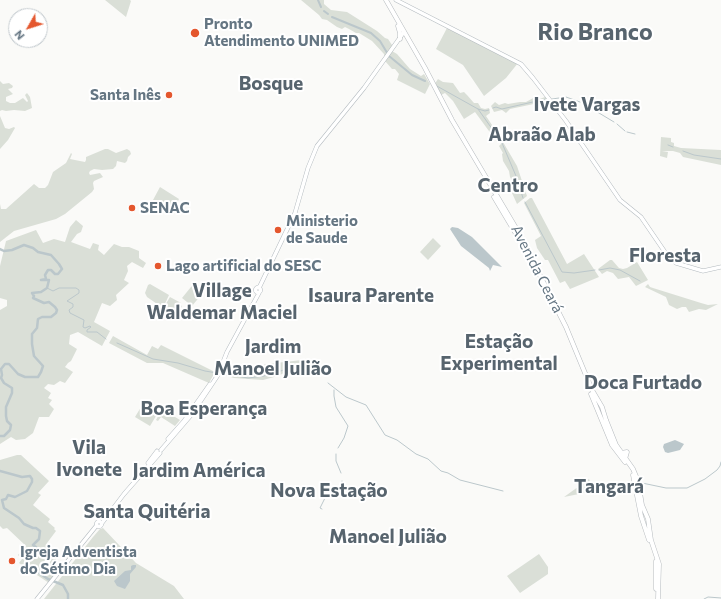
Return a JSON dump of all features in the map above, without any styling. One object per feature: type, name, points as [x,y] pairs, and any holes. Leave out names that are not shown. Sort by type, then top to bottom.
[{"type":"main road","name":"Avenida Ceará","points":[[384,0],[397,24],[404,33],[451,124],[518,235],[564,328],[604,414],[616,445],[634,476],[641,516],[657,566],[657,599]]},
{"type":"main road","name":"Avenida Ceará","points":[[384,0],[425,68],[452,120],[516,228],[518,235]]},
{"type":"main road","points":[[396,0],[520,64],[533,78],[566,121],[620,200],[641,217],[671,260],[702,271],[721,267]]},
{"type":"main road","points":[[397,24],[400,31],[399,40]]},
{"type":"main road","points":[[38,599],[159,451],[192,414],[217,375],[225,354],[296,216],[311,167],[323,138],[360,93],[404,33]]},
{"type":"main road","points":[[399,40],[408,41]]},
{"type":"main road","points":[[511,224],[516,228]]},
{"type":"main road","name":"Avenida Ceará","points":[[599,406],[599,413],[612,445],[633,469],[638,481],[642,506],[646,514],[651,540],[659,564],[657,599]]},
{"type":"main road","points":[[599,413],[604,414]]},
{"type":"main road","points":[[641,516],[646,514]]},
{"type":"main road","points":[[643,523],[648,523]]},
{"type":"shaded area","points":[[105,0],[130,0],[131,1],[126,17]]},
{"type":"shaded area","points":[[301,0],[324,0],[324,4],[331,10],[347,12],[388,39],[394,48],[392,51],[397,54],[410,69],[421,76],[424,74],[430,84],[425,94],[397,80],[399,74],[385,61],[384,54],[372,41],[359,33],[345,27],[342,29],[327,20],[322,19]]},
{"type":"shaded area","points":[[447,28],[518,63],[506,78],[484,96],[463,65],[436,49]]},
{"type":"shaded area","points":[[438,79],[443,82],[453,83],[460,93],[464,92],[474,103],[478,103],[481,108],[489,108],[490,113],[486,116],[502,140],[497,142],[475,112],[464,119],[453,101],[445,93],[441,95],[434,85]]},
{"type":"shaded area","points":[[0,81],[3,84],[9,83],[13,86],[12,88],[8,89],[13,94],[6,97],[6,101],[15,103],[23,98],[27,102],[28,101],[25,95],[27,93],[30,97],[32,108],[25,111],[0,111]]},
{"type":"shaded area","points":[[535,97],[537,100],[545,97],[548,101],[510,109],[506,113],[502,110],[494,112],[491,106],[495,102],[499,105],[505,103],[526,102]]},
{"type":"shaded area","points":[[0,116],[5,128],[15,128],[8,140],[0,149]]},
{"type":"shaded area","points":[[661,137],[671,138],[671,142],[674,143],[674,146],[681,148],[721,150],[721,165],[683,157],[680,153],[673,151],[662,151],[668,152],[667,158],[660,156]]},
{"type":"shaded area","points":[[503,142],[517,166],[527,196],[517,204],[512,193],[515,186],[503,161],[503,153],[499,146]]},
{"type":"shaded area","points":[[105,149],[116,153],[127,149],[131,154],[125,163],[117,161],[116,166],[113,169],[94,169],[90,171],[90,175],[100,173],[103,177],[94,181],[94,189],[92,192],[65,214],[56,219],[14,231],[0,242],[0,204],[1,209],[6,209],[34,184],[39,188],[45,188],[48,185],[53,172],[66,163],[71,153],[70,159],[85,162],[86,157]]},
{"type":"shaded area","points":[[160,187],[179,199],[173,211],[153,200]]},
{"type":"shaded area","points":[[532,198],[567,264],[584,254],[599,277],[570,289],[565,281],[560,283],[548,260],[545,260],[537,248],[535,240],[541,236],[524,203]]},
{"type":"shaded area","points":[[76,220],[83,226],[81,232],[77,234],[71,242],[90,249],[93,243],[99,245],[98,250],[104,255],[114,244],[122,247],[129,247],[139,251],[139,258],[146,263],[143,268],[132,262],[127,266],[128,271],[124,280],[129,283],[116,295],[117,300],[110,306],[102,303],[94,322],[110,331],[102,346],[78,332],[70,335],[69,344],[77,349],[71,361],[65,367],[73,372],[65,383],[60,381],[54,385],[48,384],[44,388],[51,393],[48,398],[52,400],[49,404],[54,409],[49,417],[39,417],[33,433],[25,439],[16,440],[11,437],[0,444],[0,310],[7,306],[7,300],[0,298],[0,266],[6,241],[36,230],[43,243],[54,239],[65,242],[70,227]]},
{"type":"shaded area","points":[[452,227],[458,228],[472,237],[502,267],[493,265],[490,271],[489,268],[461,246],[450,229]]},
{"type":"shaded area","points":[[433,238],[441,246],[428,260],[420,252]]},
{"type":"shaded area","points":[[612,260],[619,268],[623,269],[637,262],[648,280],[636,286],[629,277],[618,279],[613,273],[607,271],[602,274],[598,269]]},
{"type":"shaded area","points":[[195,282],[205,290],[192,306],[182,298]]},
{"type":"shaded area","points":[[150,284],[169,295],[163,308],[147,297],[145,293],[148,285]]},
{"type":"shaded area","points":[[648,284],[650,287],[708,305],[718,304],[706,310],[699,309],[689,312],[686,307],[677,309],[669,305],[666,297],[645,287]]},
{"type":"shaded area","points":[[170,297],[181,303],[180,305],[182,306],[176,314],[164,307]]},
{"type":"shaded area","points":[[113,336],[147,355],[152,346],[158,349],[161,345],[215,372],[209,383],[163,363],[147,363],[109,343]]},
{"type":"shaded area","points":[[302,360],[307,369],[288,371],[278,376],[263,380],[234,378],[220,374],[223,367],[236,371],[237,368],[242,370],[267,364]]},
{"type":"shaded area","points":[[141,407],[156,416],[150,426],[135,417]]},
{"type":"shaded area","points":[[162,409],[180,420],[175,426],[161,417],[158,421],[156,420]]},
{"type":"shaded area","points":[[675,440],[684,444],[680,450],[668,453],[665,452],[663,447],[664,444]]},
{"type":"shaded area","points":[[21,455],[49,481],[38,493],[41,495],[33,505],[50,519],[48,522],[55,528],[54,529],[56,531],[47,543],[52,553],[51,555],[63,566],[49,583],[19,563],[22,559],[18,555],[26,546],[7,528],[3,529],[0,526],[0,460]]},
{"type":"shaded area","points":[[589,479],[594,491],[564,497]]},
{"type":"shaded area","points":[[103,528],[136,563],[174,586],[184,599],[44,599],[93,537],[100,529]]},
{"type":"shaded area","points":[[539,554],[548,567],[548,574],[520,593],[507,576]]},
{"type":"shaded area","points":[[136,565],[136,567],[130,574],[130,581],[125,589],[117,586],[114,581],[125,571],[131,570],[131,566]]},
{"type":"waterway","points":[[318,0],[321,7]]},
{"type":"waterway","points":[[324,11],[328,14]]},
{"type":"waterway","points":[[332,17],[371,33],[380,41],[389,56],[412,75],[425,81]]},
{"type":"waterway","points":[[435,85],[478,109],[485,111],[489,110]]},
{"type":"waterway","points":[[552,99],[566,97],[580,102]]},
{"type":"waterway","points":[[493,108],[496,107],[502,109],[546,99]]},
{"type":"waterway","points":[[584,104],[614,122]]},
{"type":"waterway","points":[[478,109],[500,140]]},
{"type":"waterway","points":[[617,124],[625,131]]},
{"type":"waterway","points":[[627,132],[635,134]]},
{"type":"waterway","points":[[502,143],[516,176],[523,198]]},
{"type":"waterway","points":[[668,145],[673,147]]},
{"type":"waterway","points":[[683,151],[694,155],[721,159]]},
{"type":"waterway","points":[[525,202],[562,272],[574,273],[595,270]]},
{"type":"waterway","points":[[0,249],[4,251],[12,250],[24,245],[33,248],[38,252],[51,255],[62,269],[58,274],[48,270],[45,275],[46,279],[41,280],[49,280],[47,288],[41,292],[32,293],[34,296],[33,298],[44,303],[49,302],[57,310],[51,317],[42,317],[38,319],[37,328],[32,334],[34,356],[43,366],[38,377],[25,377],[18,374],[9,364],[5,364],[1,369],[1,378],[4,383],[12,388],[12,393],[6,407],[7,421],[11,425],[10,430],[4,436],[0,436]]},
{"type":"waterway","points":[[599,270],[610,268],[620,270],[640,281]]},
{"type":"waterway","points":[[47,288],[53,291],[59,288],[76,288],[79,290],[79,293],[67,301],[73,304],[73,307],[69,310],[70,313],[84,320],[83,327],[91,327],[87,330],[87,332],[97,332],[106,339]]},
{"type":"waterway","points":[[117,343],[153,359],[178,363],[217,373]]},
{"type":"waterway","points":[[220,373],[248,378],[264,376],[305,365]]},
{"type":"waterway","points":[[310,365],[318,368],[326,376]]},
{"type":"waterway","points":[[328,383],[346,397],[366,405],[385,435],[397,440],[416,454],[428,459],[441,471],[460,480],[503,491]]},
{"type":"waterway","points":[[334,390],[336,407],[348,426],[344,438],[338,448]]},
{"type":"waterway","points":[[336,454],[336,461],[341,473]]},
{"type":"waterway","points":[[642,483],[666,488],[687,488],[705,479],[717,470],[721,462]]},
{"type":"waterway","points":[[0,471],[22,477],[30,476],[32,479],[27,491],[15,497],[8,495],[6,499],[2,500],[4,508],[19,518],[24,524],[40,531],[39,539],[33,545],[36,547],[26,564],[48,579],[63,585],[68,594],[68,599]]},
{"type":"waterway","points":[[322,509],[320,508],[326,496],[338,490],[342,481]]},
{"type":"waterway","points":[[704,599],[708,597],[721,598]]},
{"type":"place","name":"Pronto Atendimento UNIMED","points":[[195,33]]},
{"type":"place","name":"Santa Inês","points":[[169,95]]},
{"type":"place","name":"SENAC","points":[[132,208]]},
{"type":"place","name":"Ministerio de Saude","points":[[278,230]]},
{"type":"place","name":"Lago artificial do SESC","points":[[158,266]]},
{"type":"place","name":"Igreja Adventista do Sétimo Dia","points":[[12,561]]},
{"type":"district","name":"Rio Branco","points":[[595,32]]},
{"type":"district","name":"Bosque","points":[[271,84]]},
{"type":"district","name":"Ivete Vargas","points":[[587,105]]},
{"type":"district","name":"Abraão Alab","points":[[542,135]]},
{"type":"district","name":"Centro","points":[[508,186]]},
{"type":"district","name":"Floresta","points":[[665,256]]},
{"type":"district","name":"Isaura Parente","points":[[371,296]]},
{"type":"district","name":"Village Waldemar Maciel","points":[[222,302]]},
{"type":"district","name":"Estação Experimental","points":[[499,353]]},
{"type":"district","name":"Jardim Manoel Julião","points":[[273,358]]},
{"type":"district","name":"Doca Furtado","points":[[643,383]]},
{"type":"district","name":"Boa Esperança","points":[[204,409]]},
{"type":"district","name":"Vila Ivonete","points":[[89,459]]},
{"type":"district","name":"Jardim América","points":[[199,471]]},
{"type":"district","name":"Tangará","points":[[609,487]]},
{"type":"district","name":"Nova Estação","points":[[329,491]]},
{"type":"district","name":"Santa Quitéria","points":[[147,512]]},
{"type":"district","name":"Manoel Julião","points":[[388,537]]}]
